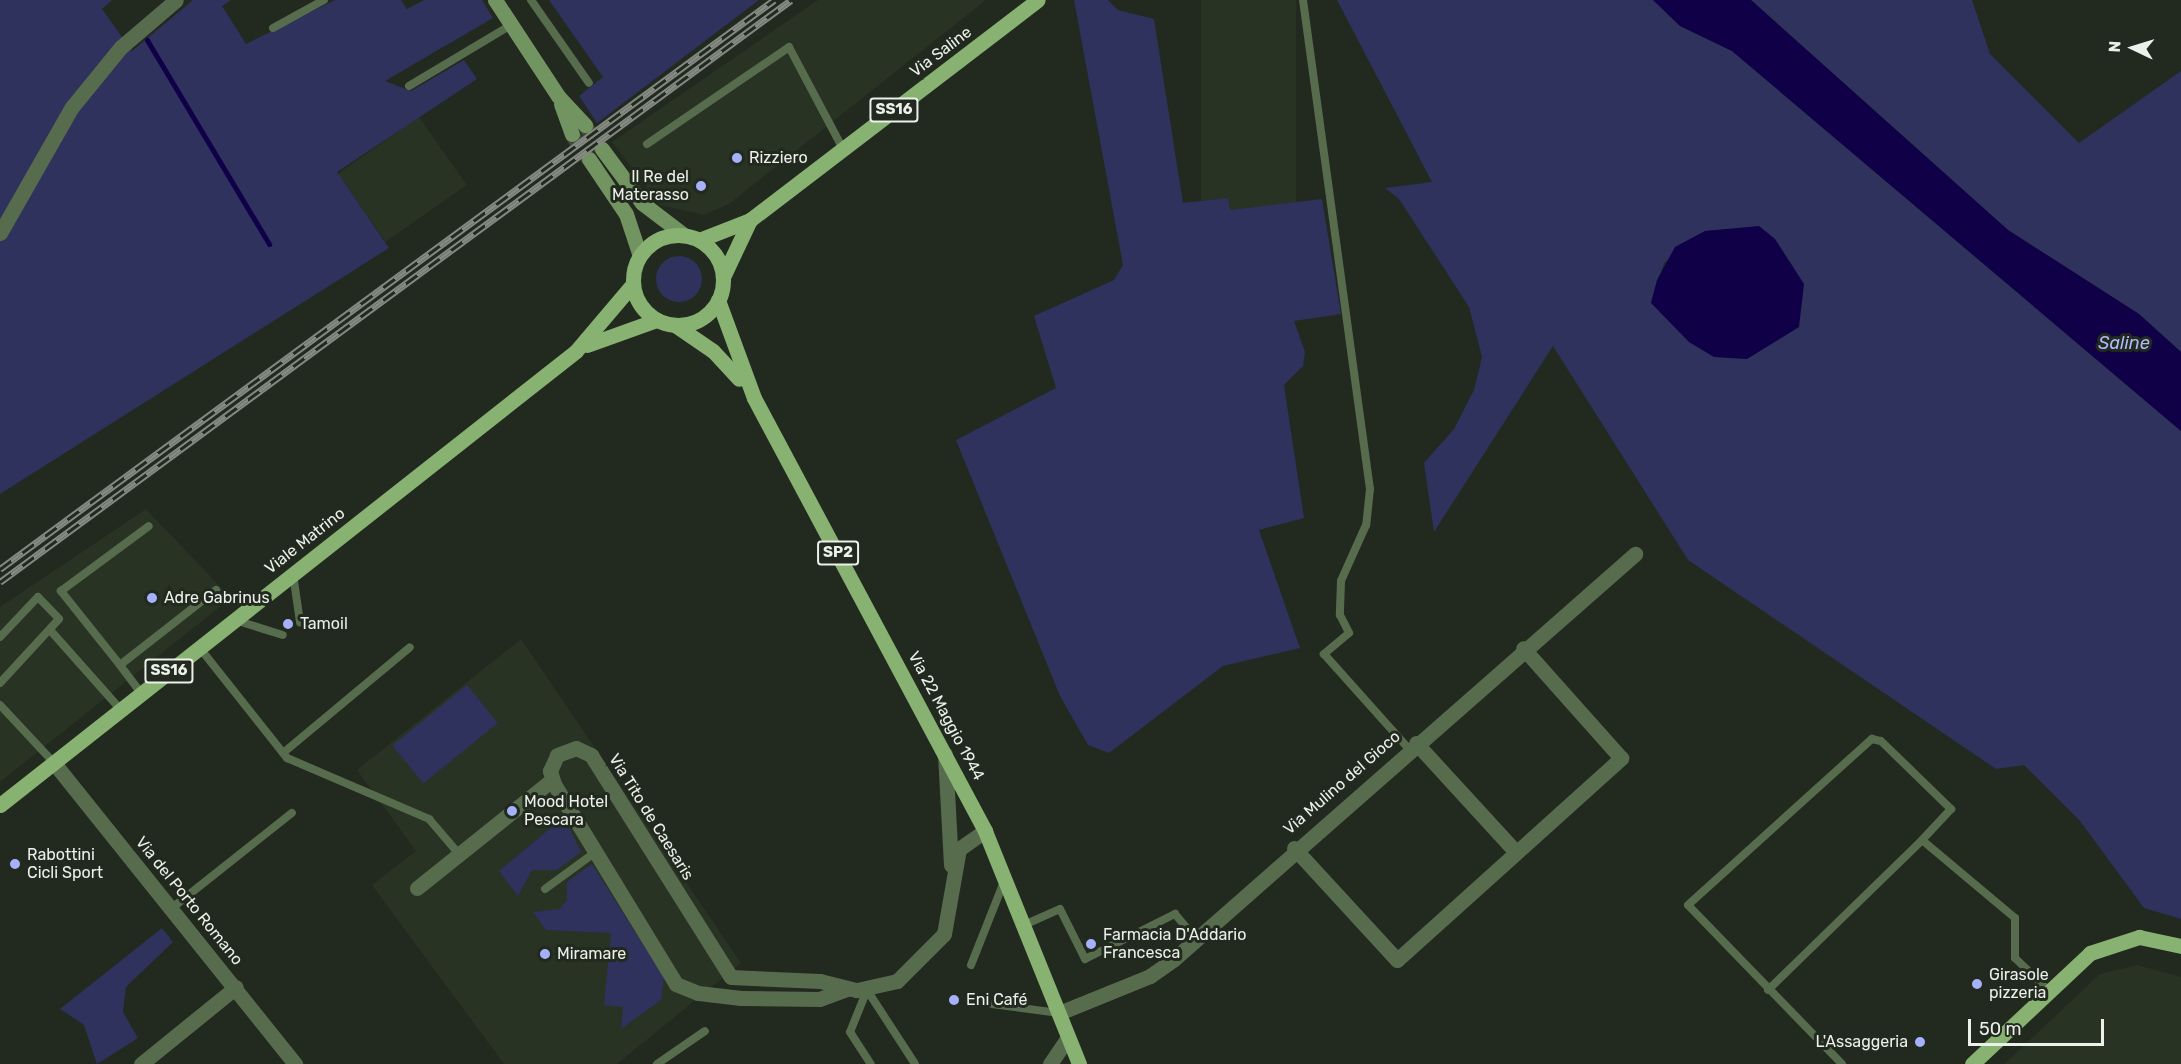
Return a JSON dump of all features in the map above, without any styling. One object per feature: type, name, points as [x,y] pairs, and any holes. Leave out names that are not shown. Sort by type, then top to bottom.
[{"type":"main road","name":"Via Saline","points":[[692,238],[750,220],[1038,0]]},
{"type":"main road","name":"Via Saline","points":[[723,277],[750,220]]},
{"type":"main road","name":"SS16","points":[[633,284],[640,256],[659,239],[692,238]]},
{"type":"main road","points":[[692,238],[716,255],[723,277]]},
{"type":"main road","name":"SS16","points":[[718,300],[723,277]]},
{"type":"main road","points":[[633,284],[645,311],[657,320],[675,325],[700,319],[718,300]]},
{"type":"main road","name":"Viale Matrino","points":[[0,805],[576,351],[633,284]]},
{"type":"main road","name":"Via 22 Maggio 1944","points":[[718,300],[754,398],[945,748],[985,831],[1078,1064]]},
{"type":"main road","name":"Viale Matrino","points":[[576,351],[657,320]]},
{"type":"main road","name":"Via 22 Maggio 1944","points":[[675,325],[712,351],[754,398]]},
{"type":"main road","points":[[1972,1064],[2090,952],[2115,941],[2139,937],[2181,946]]},
{"type":"street","points":[[0,233],[72,107],[121,47],[176,0]]},
{"type":"street","points":[[495,0],[558,96],[585,125]]},
{"type":"street","points":[[558,96],[572,134]]},
{"type":"street","points":[[602,149],[642,203],[692,238]]},
{"type":"street","points":[[589,159],[626,214],[640,256]]},
{"type":"street","name":"Via Mulino del Gioco","points":[[1059,1013],[1150,976],[1196,939],[1294,848],[1522,648],[1635,554]]},
{"type":"street","points":[[1294,848],[1397,960],[1621,758],[1522,648]]},
{"type":"street","points":[[1413,746],[1516,852]]},
{"type":"street","name":"Via Tito de Caesaris","points":[[552,780],[551,766],[563,751],[576,748],[591,755],[724,973],[737,978]]},
{"type":"street","points":[[737,997],[730,986],[737,978],[820,981],[847,989],[867,990],[907,974],[944,934],[952,868],[945,748]]},
{"type":"street","name":"Via del Porto Romano","points":[[54,762],[236,987],[295,1064]]},
{"type":"street","points":[[417,888],[458,852],[552,780],[673,980],[690,991],[737,997],[820,999],[847,989]]},
{"type":"street","points":[[952,868],[959,849],[985,831]]},
{"type":"street","points":[[690,991],[705,988],[715,977],[714,956]]},
{"type":"street","points":[[141,1064],[236,987]]},
{"type":"street","points":[[1050,1064],[1068,1036]]},
{"type":"lane","points":[[273,28],[324,0]]},
{"type":"lane","points":[[531,0],[589,83]]},
{"type":"lane","points":[[1303,0],[1370,489],[1366,525],[1341,581],[1340,615],[1349,633],[1324,654],[1413,746]]},
{"type":"lane","points":[[409,86],[511,25]]},
{"type":"lane","points":[[647,144],[789,47],[843,149]]},
{"type":"lane","points":[[141,693],[61,591],[149,526]]},
{"type":"lane","points":[[293,574],[295,610],[300,622]]},
{"type":"lane","points":[[120,665],[216,590]]},
{"type":"lane","points":[[0,637],[38,597],[59,619],[0,683]]},
{"type":"lane","points":[[235,620],[273,629],[283,635]]},
{"type":"lane","points":[[50,630],[121,710]]},
{"type":"lane","points":[[200,647],[282,753],[429,819],[458,852]]},
{"type":"lane","points":[[282,753],[410,647]]},
{"type":"lane","points":[[0,705],[54,762]]},
{"type":"lane","points":[[1768,990],[1951,809],[1881,741],[1872,739],[1688,905],[1768,990],[1842,1064]]},
{"type":"lane","points":[[172,908],[292,813]]},
{"type":"lane","points":[[1922,840],[2015,918],[2015,958],[2049,992]]},
{"type":"lane","points":[[545,889],[597,851]]},
{"type":"lane","points":[[971,965],[1005,878]]},
{"type":"lane","points":[[1024,924],[1060,909],[1085,959],[1175,914],[1196,939]]},
{"type":"lane","points":[[867,990],[850,1032],[871,1064]]},
{"type":"lane","points":[[867,990],[915,1064]]},
{"type":"lane","points":[[992,1004],[1059,1013]]},
{"type":"lane","points":[[657,1064],[705,1031]]},
{"type":"shaded area","points":[[0,0],[112,0],[102,9],[132,51],[193,0],[231,0],[222,6],[246,44],[335,0],[401,0],[407,9],[424,0],[482,0],[493,18],[385,81],[411,91],[464,60],[477,79],[337,172],[389,248],[0,494]]},
{"type":"shaded area","points":[[549,0],[759,0],[597,123],[579,96],[603,77]]},
{"type":"shaded area","points":[[818,0],[986,0],[729,204],[704,215],[660,205],[612,142]]},
{"type":"shaded area","points":[[1074,0],[1108,0],[1118,10],[1154,19],[1183,203],[1228,198],[1230,210],[1322,199],[1341,314],[1294,321],[1305,352],[1303,366],[1284,385],[1304,518],[1259,530],[1300,648],[1223,666],[1109,753],[1088,745],[1060,696],[956,440],[1056,388],[1034,316],[1114,280],[1123,265]]},
{"type":"shaded area","points":[[1201,0],[1296,0],[1296,212],[1201,212]]},
{"type":"shaded area","points":[[1337,0],[1653,0],[1680,26],[1732,51],[2181,431],[2181,919],[2144,908],[2080,821],[2024,765],[1996,769],[1688,560],[1553,346],[1434,532],[1424,463],[1454,429],[1474,390],[1482,357],[1469,307],[1399,199],[1385,188],[1432,182]],"holes":[[[1759,227],[1794,267],[1651,303],[1664,263],[1705,231]]]},
{"type":"shaded area","points":[[1751,0],[1972,0],[1990,54],[2079,143],[2181,71],[2181,352],[2139,314],[2008,230]]},
{"type":"shaded area","points":[[419,117],[467,185],[386,242],[338,174]]},
{"type":"shaded area","points":[[679,256],[695,263],[702,279],[695,295],[679,302],[663,295],[656,279],[663,263]]},
{"type":"shaded area","points":[[146,509],[231,598],[0,782],[0,607]]},
{"type":"shaded area","name":"Mood Hotel Pescara","points":[[521,639],[741,963],[617,1064],[504,1064],[372,885],[416,851],[357,770]]},
{"type":"shaded area","points":[[467,685],[498,723],[423,783],[392,745]]},
{"type":"shaded area","points":[[564,817],[581,852],[557,870],[532,870],[518,896],[499,871]]},
{"type":"shaded area","points":[[592,864],[664,978],[661,1000],[621,1029],[623,1007],[604,1005],[611,933],[546,930],[533,912],[560,909],[567,900],[567,882]]},
{"type":"shaded area","points":[[162,928],[173,942],[126,987],[123,1012],[138,1038],[97,1064],[84,1025],[60,1009]]},
{"type":"shaded area","points":[[2137,965],[2181,977],[2181,1064],[2004,1064],[2100,974]]},
{"type":"water","name":"Saline","points":[[1653,0],[1751,0],[2008,230],[2139,314],[2181,352],[2181,431],[1732,51],[1680,26]]},
{"type":"water","points":[[1759,226],[1775,239],[1804,284],[1799,327],[1747,359],[1714,357],[1689,342],[1651,303],[1657,280],[1675,247],[1705,231]]},
{"type":"waterway","points":[[147,40],[269,244]]},
{"type":"tunnel","points":[[585,125],[602,149]]},
{"type":"tunnel","points":[[572,134],[589,159]]},
{"type":"railway","points":[[0,569],[774,0]]},
{"type":"railway","points":[[0,582],[791,0]]},
{"type":"place","name":"Rizziero","points":[[737,158]]},
{"type":"place","name":"Il Re del Materasso","points":[[701,186]]},
{"type":"place","name":"Adre Gabrinus","points":[[152,598]]},
{"type":"place","name":"Tamoil","points":[[288,624]]},
{"type":"place","name":"Mood Hotel Pescara","points":[[512,811]]},
{"type":"place","name":"Rabottini Cicli Sport","points":[[15,864]]},
{"type":"place","name":"Farmacia D'Addario Francesca","points":[[1091,944]]},
{"type":"place","name":"Miramare","points":[[545,954]]},
{"type":"place","name":"Girasole pizzeria","points":[[1977,984]]},
{"type":"place","name":"Eni Café","points":[[954,1000]]},
{"type":"place","name":"L'Assaggeria","points":[[1920,1042]]}]
